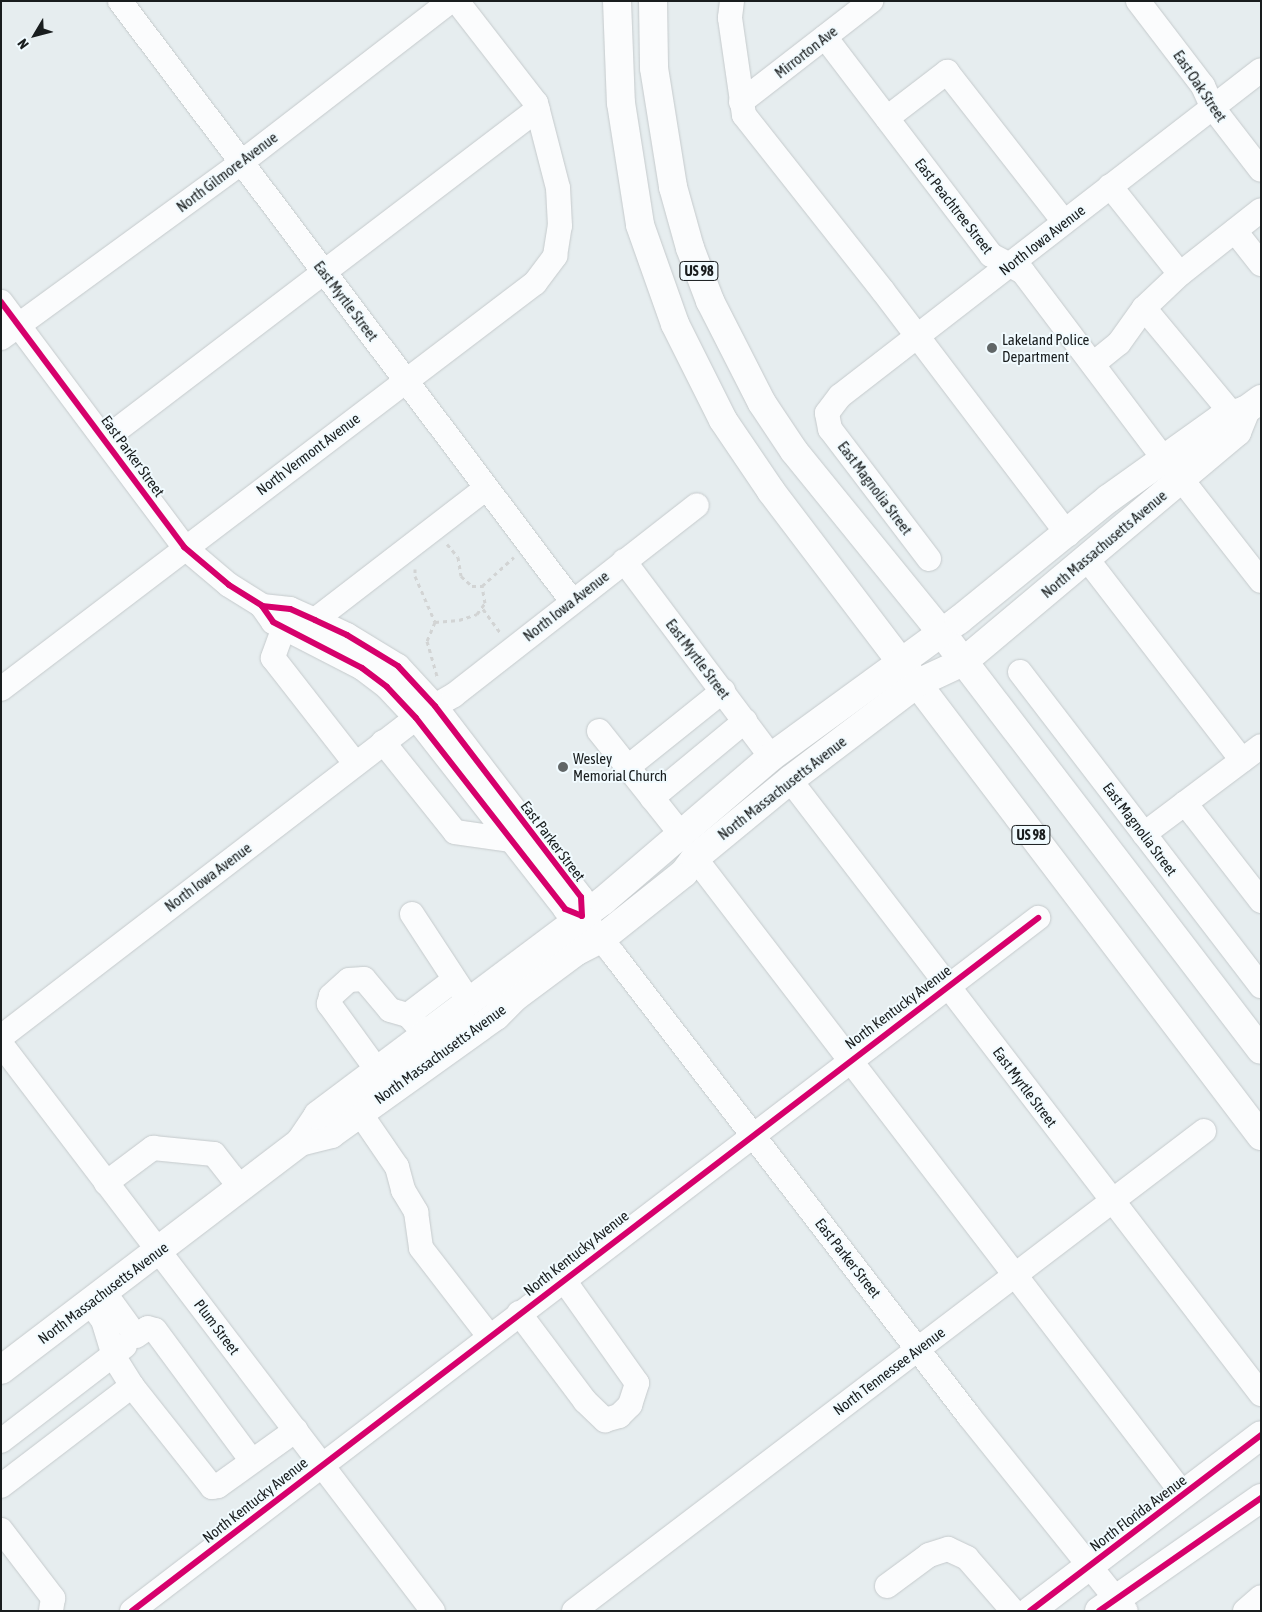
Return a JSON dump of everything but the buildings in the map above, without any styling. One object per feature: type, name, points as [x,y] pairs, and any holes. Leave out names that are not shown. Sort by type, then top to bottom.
[{"type":"main road","name":"US 98","points":[[616,1],[616,39],[629,164],[640,225],[674,324],[699,376],[744,453],[1261,1136]]},
{"type":"main road","name":"US 98","points":[[653,1],[654,68],[662,129],[688,239],[710,301],[735,354],[794,452],[941,632],[1261,1050]]},
{"type":"main road","name":"North Massachusetts Avenue","points":[[1,1370],[300,1142],[318,1115],[378,1070],[416,1025],[461,991],[582,916],[771,757],[900,660],[941,632],[1068,535],[1108,500],[1221,418],[1246,408]]},
{"type":"main road","name":"North Massachusetts Avenue","points":[[300,1142],[331,1134],[496,1016],[515,997],[577,951],[601,939],[684,874],[695,858],[790,780],[918,683],[964,662],[1237,432],[1246,408]]},
{"type":"main road","name":"North Florida Avenue","points":[[1030,1611],[1261,1434]]},
{"type":"main road","points":[[1113,1607],[1261,1498]]},
{"type":"street","name":"East Myrtle Street","points":[[120,1],[486,490],[572,601]]},
{"type":"street","name":"North Gilmore Avenue","points":[[10,332],[242,162],[450,1]]},
{"type":"street","points":[[105,439],[538,109],[457,1]]},
{"type":"street","points":[[732,1],[730,18],[741,102],[754,129],[802,186],[1068,535]]},
{"type":"street","name":"Mirrorton Ave","points":[[741,102],[871,1]]},
{"type":"street","name":"East Oak Street","points":[[1138,1],[1203,86],[1213,108],[1261,170]]},
{"type":"street","name":"East Peachtree Street","points":[[825,37],[991,255],[1023,272],[1164,459]]},
{"type":"street","name":"North Iowa Avenue","points":[[827,413],[840,396],[1261,70]]},
{"type":"street","points":[[886,118],[947,72],[1064,222]]},
{"type":"street","name":"North Vermont Avenue","points":[[1,689],[184,547],[535,283],[555,256],[560,226],[558,188],[538,109]]},
{"type":"street","points":[[1110,186],[1180,274]]},
{"type":"street","points":[[1093,364],[1119,343],[1144,308],[1180,274],[1261,210]]},
{"type":"street","points":[[1235,231],[1261,264]]},
{"type":"street","name":"East Parker Street","points":[[1,302],[10,332],[105,439],[184,547],[229,585],[262,606],[273,622],[362,668],[387,688],[425,712],[581,897],[582,916]]},
{"type":"street","points":[[1144,308],[1246,408]]},
{"type":"street","name":"East Magnolia Street","points":[[827,413],[830,429],[930,559]]},
{"type":"street","points":[[1182,480],[1261,581]]},
{"type":"street","points":[[315,620],[486,490]]},
{"type":"street","name":"North Iowa Avenue","points":[[1,1037],[355,763],[425,712],[454,695],[572,601],[698,505]]},
{"type":"street","points":[[1087,559],[1242,760]]},
{"type":"street","name":"East Myrtle Street","points":[[624,561],[746,720],[771,757]]},
{"type":"street","name":"East Parker Street","points":[[262,606],[290,609],[315,620],[347,635],[398,666],[425,712],[511,840],[565,909],[582,916],[601,939],[917,1350],[1089,1565],[1113,1607]]},
{"type":"street","points":[[284,627],[273,658],[355,763]]},
{"type":"street","name":"East Magnolia Street","points":[[1020,672],[1261,986]]},
{"type":"street","points":[[628,767],[723,691]]},
{"type":"street","points":[[652,798],[746,720]]},
{"type":"street","points":[[599,731],[680,833]]},
{"type":"street","points":[[383,742],[455,832],[511,840]]},
{"type":"street","points":[[1144,834],[1261,746]]},
{"type":"street","name":"East Myrtle Street","points":[[790,780],[1261,1394]]},
{"type":"street","points":[[1185,803],[1261,901]]},
{"type":"street","points":[[695,858],[1017,1274],[1183,1494]]},
{"type":"street","points":[[412,914],[461,991]]},
{"type":"street","name":"North Kentucky Avenue","points":[[132,1611],[849,1059],[1038,918]]},
{"type":"street","points":[[378,1070],[329,1004],[331,996],[349,980],[364,980],[390,1010],[416,1025]]},
{"type":"street","name":"Plum Street","points":[[1,1044],[432,1611]]},
{"type":"street","points":[[360,1113],[397,1167],[403,1190],[416,1212],[421,1248],[489,1336]]},
{"type":"street","name":"North Tennessee Avenue","points":[[574,1611],[1204,1131]]},
{"type":"street","points":[[106,1183],[153,1148],[214,1154],[240,1187]]},
{"type":"street","points":[[518,1313],[584,1401],[604,1420],[619,1416],[630,1405],[637,1382],[564,1279]]},
{"type":"street","points":[[97,1298],[136,1336]]},
{"type":"street","points":[[97,1298],[114,1356],[132,1386],[212,1487],[296,1430]]},
{"type":"street","points":[[1,1441],[148,1328],[154,1330],[252,1461]]},
{"type":"street","points":[[1,1486],[132,1386]]},
{"type":"street","points":[[1,1530],[53,1598],[51,1611]]},
{"type":"street","points":[[887,1586],[929,1555],[948,1549],[967,1558],[1013,1611]]},
{"type":"street","points":[[1245,1611],[1261,1597]]},
{"type":"path","points":[[441,546],[446,543],[458,557],[461,576],[467,583],[482,586]]},
{"type":"path","points":[[482,586],[517,555]]},
{"type":"path","points":[[417,562],[415,576],[435,622],[427,641],[436,677]]},
{"type":"path","points":[[435,622],[470,617],[482,608],[486,603],[482,586]]},
{"type":"path","points":[[482,608],[500,632]]},
{"type":"cycle path","points":[[1,302],[184,547],[229,585],[262,606],[273,622],[362,668],[387,687],[416,718],[565,909],[582,916],[581,897],[435,706],[398,666],[347,635],[315,620],[290,609],[262,606]]},
{"type":"cycle path","points":[[132,1611],[1038,918]]},
{"type":"cycle path","points":[[1030,1611],[1261,1435]]},
{"type":"cycle path","points":[[1099,1611],[1261,1498]]},
{"type":"place","name":"Lakeland Police Department","points":[[992,348]]},
{"type":"place","name":"Wesley Memorial Church","points":[[563,767]]}]
